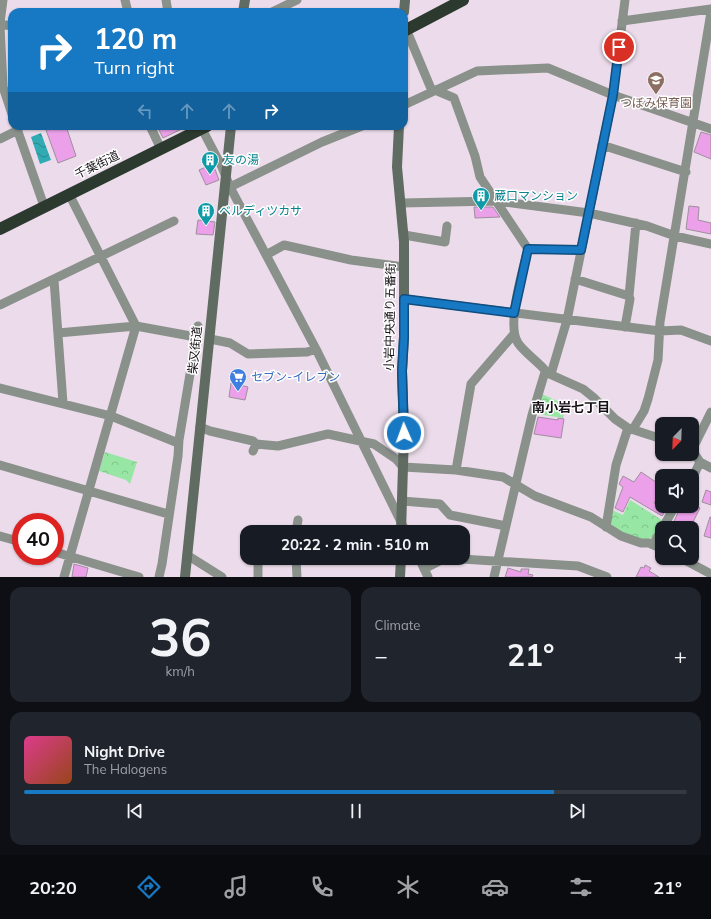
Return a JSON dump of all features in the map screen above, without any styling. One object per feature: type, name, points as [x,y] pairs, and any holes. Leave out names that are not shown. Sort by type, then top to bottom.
[{"type":"highway","points":[[408,30],[463,0]]},
{"type":"highway","name":"千葉街道","points":[[0,228],[198,130]]},
{"type":"main road","name":"柴又街道","points":[[185,577],[232,130]]},
{"type":"main road","name":"小岩中央通り五番街","points":[[399,130],[397,167],[402,203],[404,236],[404,337],[402,371],[404,433],[401,525]]},
{"type":"main road","points":[[400,577],[401,565]]},
{"type":"street","points":[[2,0],[0,24],[5,87],[8,99]]},
{"type":"street","points":[[280,8],[296,0]]},
{"type":"street","points":[[494,577],[532,415],[567,320],[613,95],[625,0]]},
{"type":"street","points":[[622,21],[711,9]]},
{"type":"street","points":[[606,527],[616,465],[630,429],[644,411],[658,360],[660,331],[711,12]]},
{"type":"street","points":[[408,35],[433,90],[454,98],[475,156],[480,177],[528,249],[514,313],[514,334],[518,343],[548,373],[583,389],[594,397],[615,419],[630,429],[655,437]]},
{"type":"street","points":[[408,103],[433,90],[477,71],[548,68],[613,95],[711,129]]},
{"type":"street","points":[[0,139],[14,130]]},
{"type":"street","points":[[18,130],[44,206]]},
{"type":"street","points":[[152,130],[161,149]]},
{"type":"street","points":[[205,130],[230,187],[316,349],[361,440],[400,525]]},
{"type":"street","points":[[230,187],[322,142],[352,130]]},
{"type":"street","points":[[602,145],[686,172]]},
{"type":"street","points":[[64,577],[136,326],[69,194]]},
{"type":"street","points":[[402,203],[496,201],[588,213],[636,223],[675,236],[711,244]]},
{"type":"street","points":[[0,305],[174,221]]},
{"type":"street","points":[[625,327],[630,299],[629,296],[636,223]]},
{"type":"street","points":[[404,236],[445,242],[447,226]]},
{"type":"street","points":[[266,255],[284,245],[351,260],[404,266]]},
{"type":"street","points":[[528,249],[581,250]]},
{"type":"street","points":[[575,279],[629,296]]},
{"type":"street","points":[[54,280],[63,403]]},
{"type":"street","points":[[404,299],[660,331],[681,330],[711,341]]},
{"type":"street","points":[[58,333],[136,326],[196,337]]},
{"type":"street","points":[[158,577],[162,564],[168,514],[178,456],[178,443],[198,326]]},
{"type":"street","points":[[456,470],[471,384],[514,334]]},
{"type":"street","points":[[210,339],[230,343],[248,354],[307,352],[316,349]]},
{"type":"street","points":[[0,388],[111,416],[178,443]]},
{"type":"street","points":[[699,436],[711,412]]},
{"type":"street","points":[[200,428],[253,441],[254,447],[278,446],[328,434],[361,440],[382,448],[396,459],[403,467],[456,470],[503,477],[535,496],[590,517],[631,540],[641,543],[649,543],[653,545],[671,513]]},
{"type":"street","points":[[697,469],[700,462],[711,468]]},
{"type":"street","points":[[0,465],[168,514]]},
{"type":"street","points":[[402,501],[440,504],[450,515],[506,526]]},
{"type":"street","points":[[297,525],[298,520]]},
{"type":"street","points":[[0,536],[12,539]]},
{"type":"street","points":[[64,555],[140,577]]},
{"type":"street","points":[[187,555],[222,577]]},
{"type":"street","points":[[426,573],[445,558],[578,566],[607,577]]},
{"type":"street","points":[[258,565],[258,577]]},
{"type":"street","points":[[296,565],[297,577]]},
{"type":"street","points":[[694,565],[711,574]]},
{"type":"green space","points":[[542,394],[566,405],[563,418],[537,414]]},
{"type":"green space","points":[[105,452],[137,462],[130,484],[126,480],[99,471]]},
{"type":"green space","points":[[630,500],[662,520],[655,521],[655,533],[652,538],[641,539],[630,536],[610,524],[612,510],[623,515]]},
{"type":"water","points":[[41,133],[51,160],[40,164],[31,137]]},
{"type":"building","points":[[46,130],[67,130],[76,156],[58,163]]},
{"type":"building","points":[[159,130],[180,130],[163,138]]},
{"type":"building","points":[[701,132],[711,135],[711,159],[694,152]]},
{"type":"building","name":"友の湯","points":[[213,164],[219,180],[206,185],[199,170]]},
{"type":"building","points":[[689,206],[699,207],[698,220],[711,223],[711,234],[686,229]]},
{"type":"building","points":[[474,207],[493,207],[500,217],[475,218]]},
{"type":"building","name":"ベルディツカサ","points":[[198,220],[215,222],[213,235],[196,234]]},
{"type":"building","name":"セブン-イレブン","points":[[231,383],[248,387],[245,400],[229,397]]},
{"type":"building","points":[[538,417],[558,420],[558,418],[564,419],[561,438],[534,434]]},
{"type":"building","points":[[641,472],[655,481],[655,512],[630,497],[623,512],[615,508],[623,487],[619,484],[623,476],[634,482]]},
{"type":"building","points":[[706,490],[711,492],[711,505],[702,502]]},
{"type":"building","points":[[657,513],[664,513],[662,516]]},
{"type":"building","points":[[678,513],[698,513],[694,521],[674,521]]},
{"type":"building","points":[[711,517],[711,538],[704,536]]},
{"type":"building","points":[[74,564],[88,568],[86,577],[72,577]]},
{"type":"building","points":[[645,565],[651,568],[649,571],[659,577],[636,577],[641,567],[644,568]]},
{"type":"building","points":[[508,568],[521,572],[521,569],[529,569],[528,574],[533,575],[532,577],[505,577]]},
{"type":"place","name":"つぼみ保育園","points":[[656,95]]},
{"type":"place","name":"友の湯","points":[[210,175]]},
{"type":"place","name":"蔵口マンション","points":[[481,211]]},
{"type":"place","name":"ベルディツカサ","points":[[206,226]]},
{"type":"place","name":"セブン-イレブン","points":[[238,392]]},
{"type":"district","name":"南小岩七丁目","points":[[571,407]]},
{"type":"route","points":[[404,433],[402,371],[404,299],[514,313],[517,293],[528,249],[581,250],[613,95],[619,47]]}]
